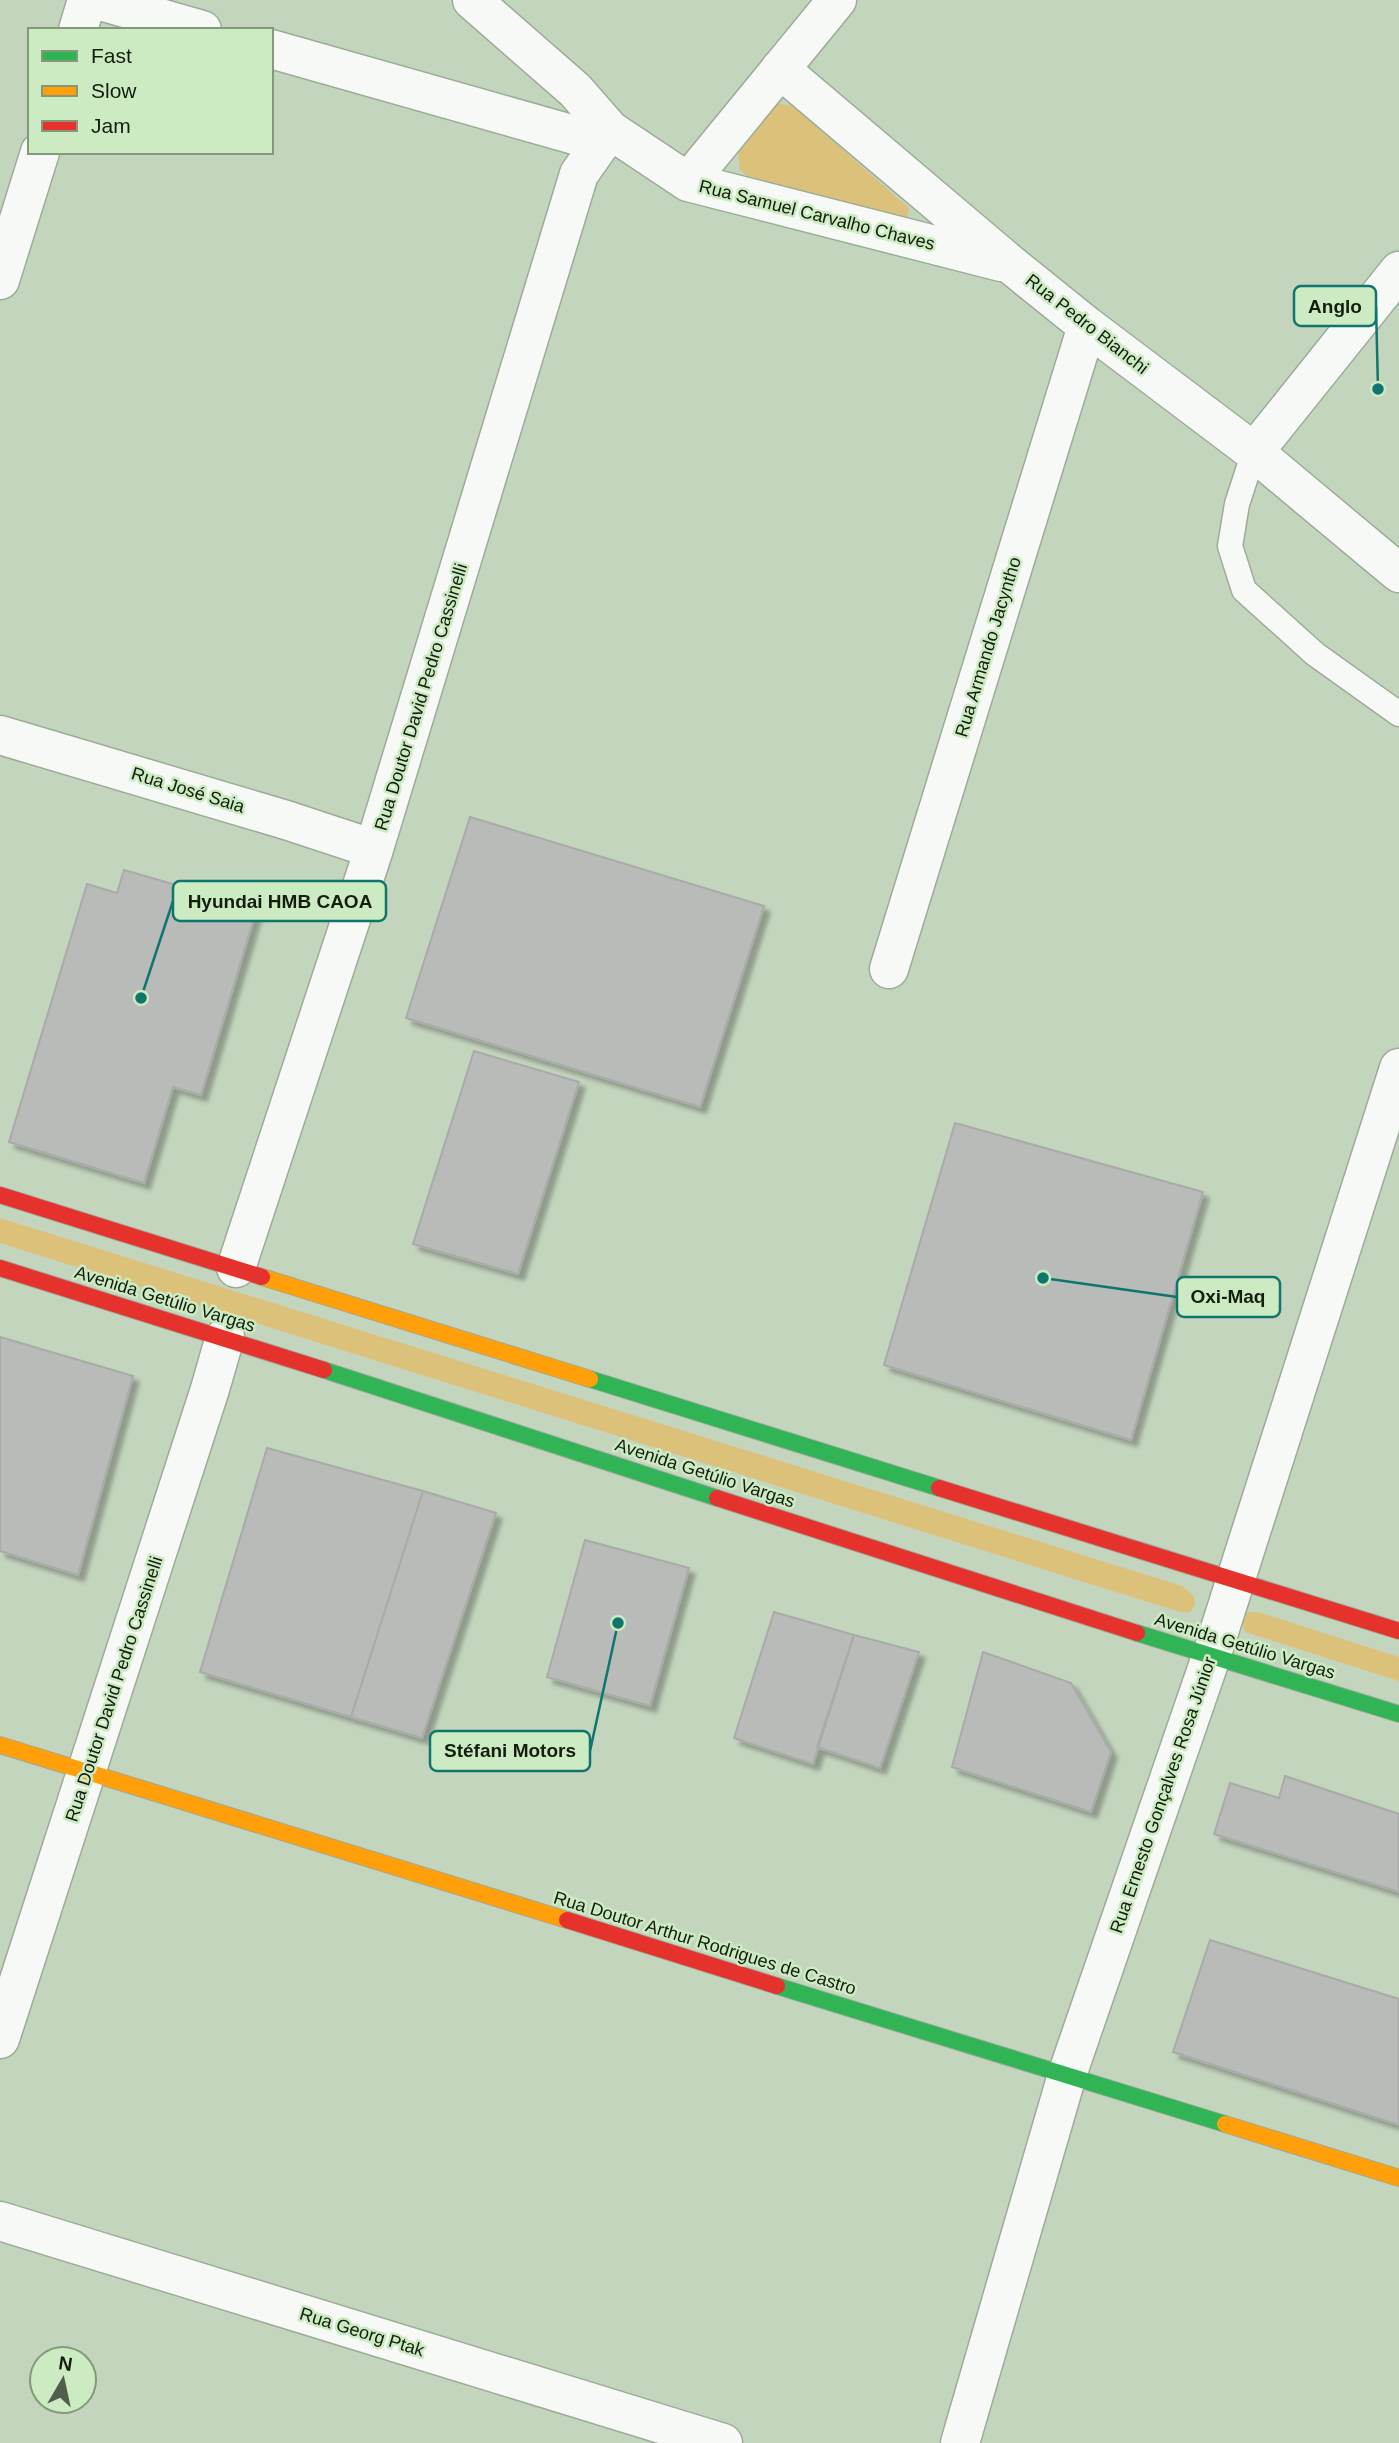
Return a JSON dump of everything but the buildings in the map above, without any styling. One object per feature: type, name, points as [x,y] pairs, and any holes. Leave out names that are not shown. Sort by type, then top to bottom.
[{"type":"main road","points":[[0,1195],[1399,1630]]},
{"type":"main road","name":"Avenida Getúlio Vargas","points":[[0,1268],[225,1337],[1211,1657],[1399,1714]]},
{"type":"main road","name":"Rua Doutor Arthur Rodrigues de Castro","points":[[0,1745],[1399,2178]]},
{"type":"street","points":[[79,28],[87,0]]},
{"type":"street","points":[[97,0],[195,28]]},
{"type":"street","name":"Rua Samuel Carvalho Chaves","points":[[472,0],[575,90],[610,130],[688,182],[1010,264]]},
{"type":"street","points":[[688,182],[837,0]]},
{"type":"street","points":[[273,50],[578,136],[610,130]]},
{"type":"street","name":"Rua Pedro Bianchi","points":[[780,69],[1010,264],[1087,326],[1254,452],[1399,573]]},
{"type":"street","name":"Rua Doutor David Pedro Cassinelli","points":[[236,1268],[374,849],[579,174],[610,130]]},
{"type":"street","points":[[0,280],[39,154]]},
{"type":"street","points":[[1254,452],[1399,271]]},
{"type":"street","name":"Rua Armando Jacyntho","points":[[888,969],[1087,326]]},
{"type":"street","name":"Rua José Saia","points":[[0,735],[374,849]]},
{"type":"street","name":"Rua Ernesto Gonçalves Rosa Júnior","points":[[960,2443],[1067,2075],[1211,1657],[1234,1578],[1399,1068]]},
{"type":"street","name":"Rua Doutor David Pedro Cassinelli","points":[[0,2039],[225,1337]]},
{"type":"street","name":"Rua Georg Ptak","points":[[0,2221],[723,2443]]},
{"type":"lane","points":[[1254,452],[1237,504],[1230,546],[1244,590],[1315,654],[1399,714]]},
{"type":"shaded area","points":[[776,103],[793,106],[909,208],[907,223],[895,227],[746,175],[740,170],[738,153]]},
{"type":"shaded area","points":[[0,1218],[1182,1586],[1194,1596],[1195,1605],[1189,1613],[1177,1611],[0,1243]]},
{"type":"shaded area","points":[[1248,1612],[1258,1612],[1399,1657],[1399,1681],[1245,1632],[1240,1619]]},
{"type":"traffic: fast","points":[[324,1370],[717,1498]]},
{"type":"traffic: fast","points":[[590,1379],[939,1488]]},
{"type":"traffic: fast","points":[[1137,1633],[1399,1714]]},
{"type":"traffic: fast","points":[[777,1986],[1225,2124]]},
{"type":"traffic: slow","points":[[262,1277],[590,1379]]},
{"type":"traffic: slow","points":[[0,1745],[567,1920]]},
{"type":"traffic: slow","points":[[1225,2124],[1399,2178]]},
{"type":"traffic: jam","points":[[0,1195],[262,1277]]},
{"type":"traffic: jam","points":[[0,1268],[324,1370]]},
{"type":"traffic: jam","points":[[939,1488],[1399,1631]]},
{"type":"traffic: jam","points":[[717,1498],[1137,1633]]},
{"type":"traffic: jam","points":[[567,1920],[777,1986]]},
{"type":"place","name":"Anglo","points":[[1378,389]]},
{"type":"place","name":"Hyundai HMB CAOA","points":[[141,998]]},
{"type":"place","name":"Oxi-Maq","points":[[1043,1278]]},
{"type":"place","name":"Stéfani Motors","points":[[618,1623]]}]
